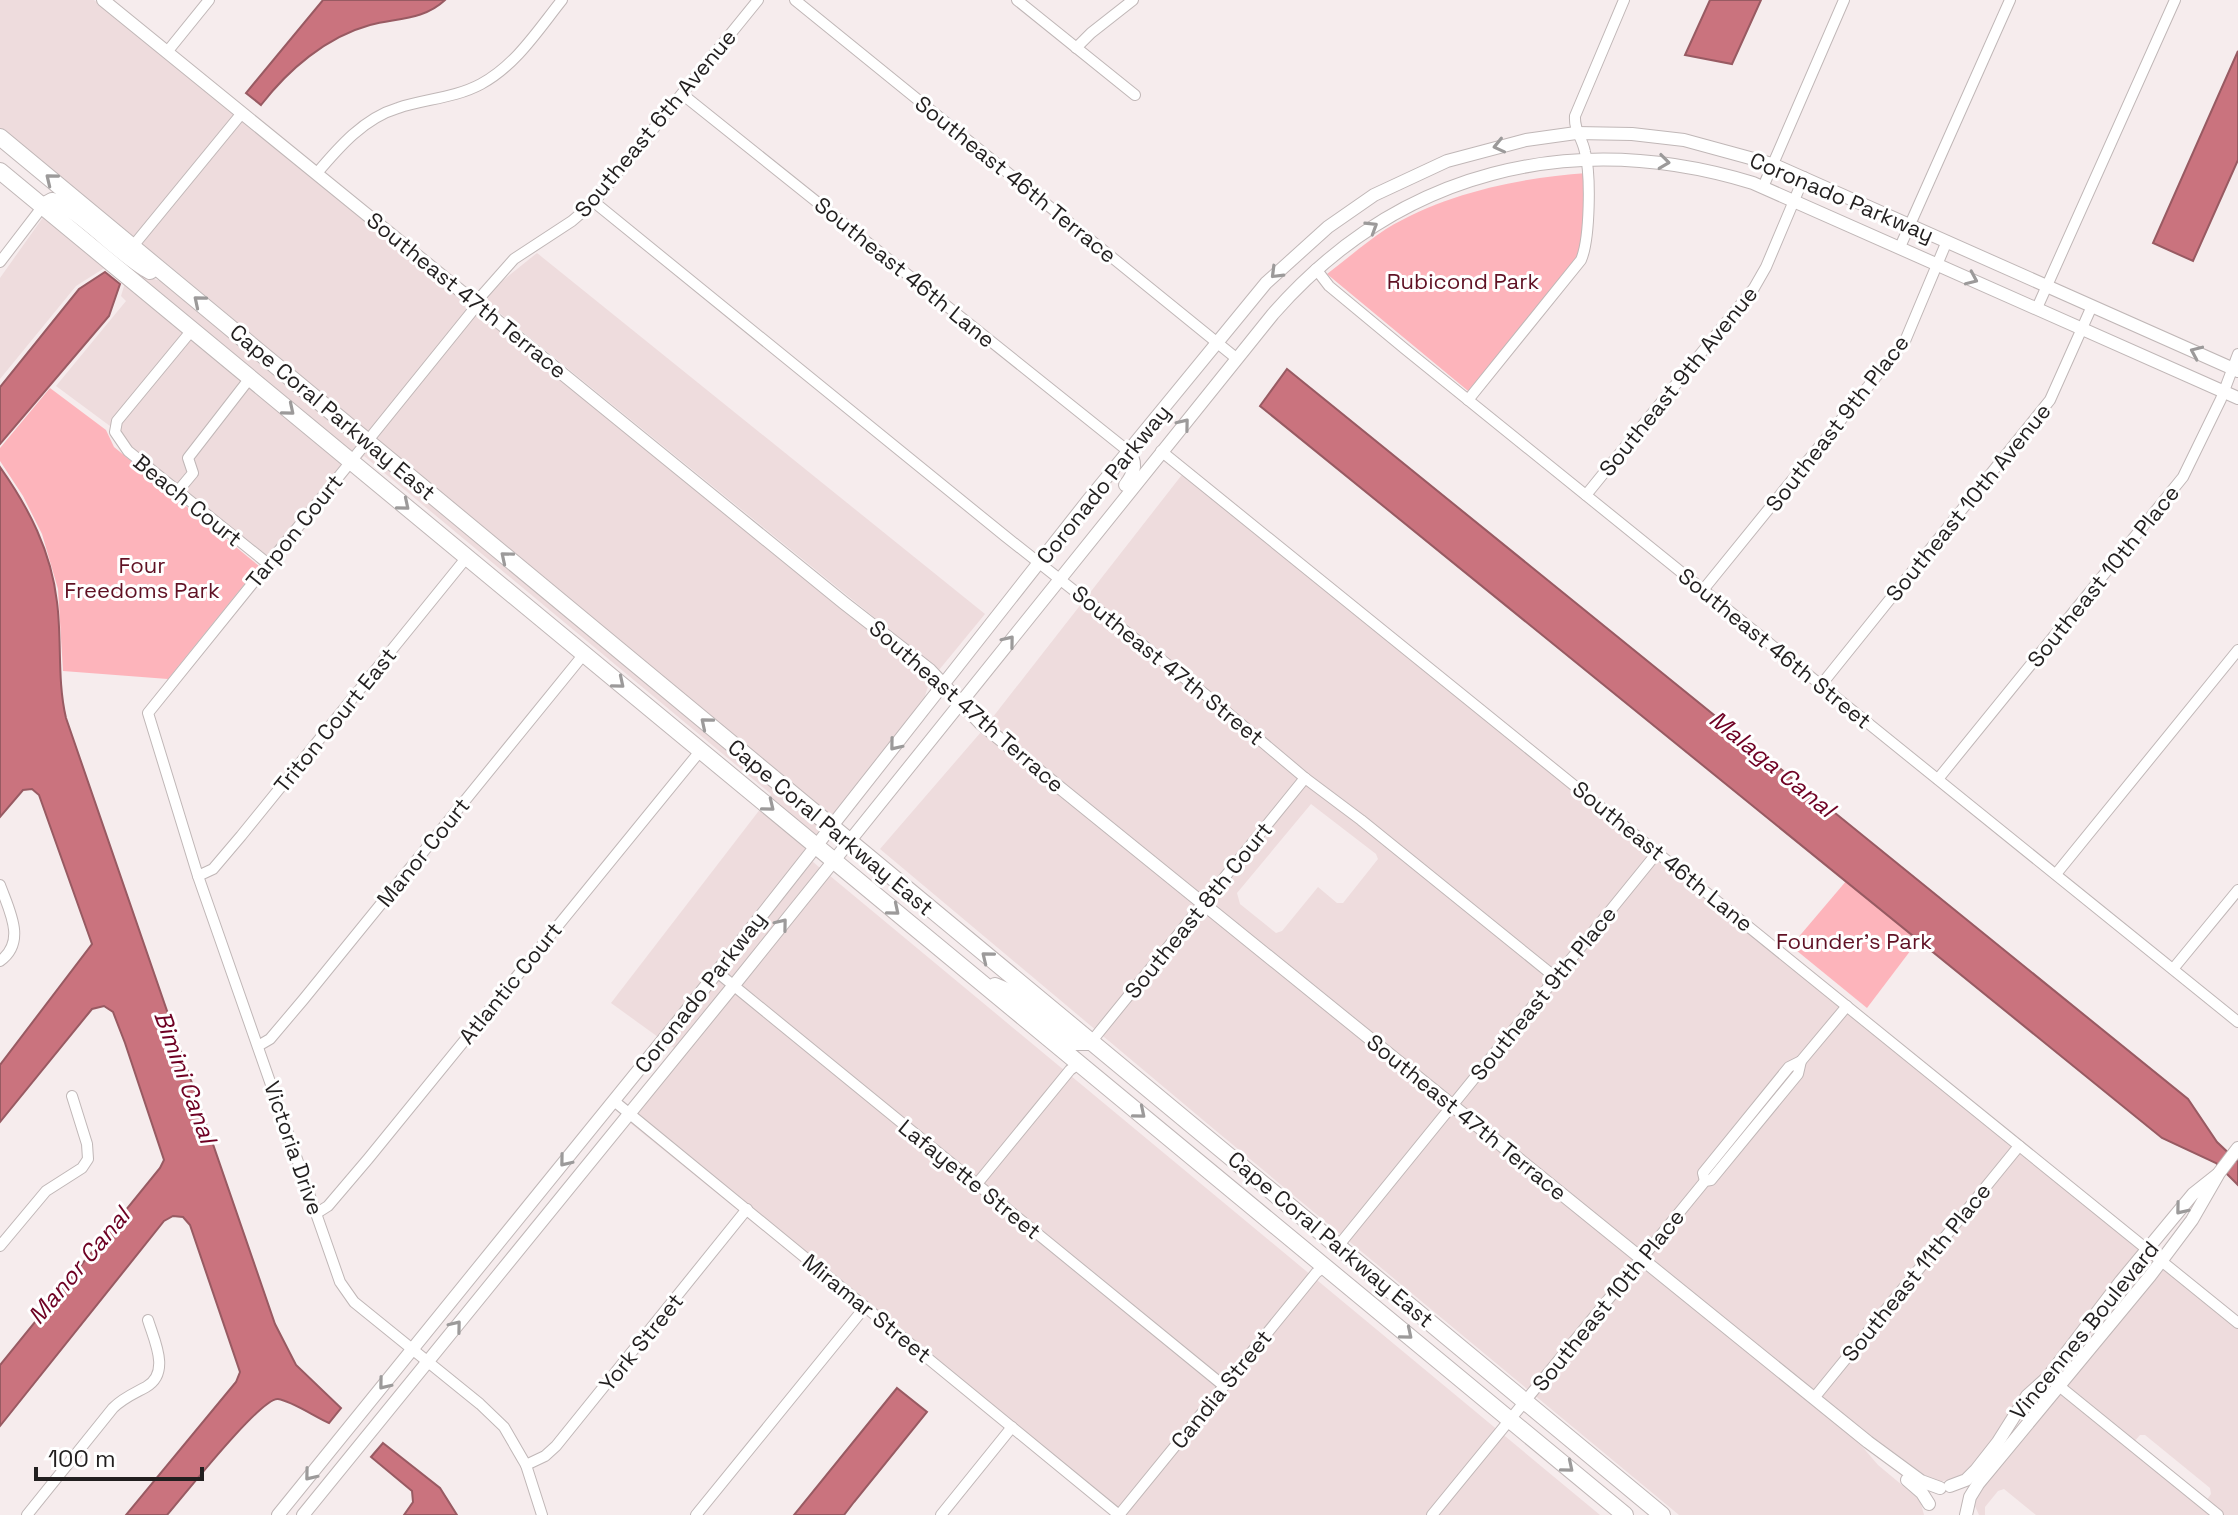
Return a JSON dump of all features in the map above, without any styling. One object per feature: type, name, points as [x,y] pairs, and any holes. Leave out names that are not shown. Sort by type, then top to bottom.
[{"type":"main road","name":"Cape Coral Parkway East","points":[[0,137],[1662,1515]]},
{"type":"main road","name":"Cape Coral Parkway East","points":[[0,171],[1625,1515]]},
{"type":"main road","points":[[43,206],[52,201],[65,205],[140,266],[170,277]]},
{"type":"main road","points":[[982,982],[1005,988],[1075,1042],[1091,1042]]},
{"type":"main road","points":[[1080,1063],[1099,1062],[1161,1110],[1186,1120]]},
{"type":"main road","points":[[1233,1189],[1251,1193],[1321,1247],[1339,1245]]},
{"type":"main road","points":[[1325,1266],[1335,1263],[1350,1269],[1405,1313],[1431,1322]]},
{"type":"street","name":"Southeast 47th Terrace","points":[[103,0],[930,670],[980,723],[1868,1442],[1921,1481],[1964,1493],[1969,1511]]},
{"type":"street","points":[[167,52],[209,0]]},
{"type":"street","points":[[317,173],[360,128],[384,113],[456,94],[495,75],[517,56],[562,0]]},
{"type":"street","name":"Southeast 6th Avenue","points":[[351,461],[514,259],[572,221],[594,202],[758,0]]},
{"type":"street","name":"Southeast 46th Terrace","points":[[795,0],[1236,358]]},
{"type":"street","points":[[1017,0],[1135,95]]},
{"type":"street","points":[[1076,48],[1133,0]]},
{"type":"street","points":[[1468,400],[1581,260],[1588,234],[1586,158],[1576,133],[1577,108],[1624,0]]},
{"type":"street","points":[[1763,187],[1844,0]]},
{"type":"street","points":[[1900,247],[2010,0]]},
{"type":"street","points":[[2037,308],[2175,0]]},
{"type":"street","name":"Southeast 46th Lane","points":[[682,94],[1128,451]]},
{"type":"street","points":[[133,246],[242,113]]},
{"type":"street","name":"Coronado Parkway","points":[[278,1515],[614,1101],[1217,342],[1284,265],[1328,227],[1374,195],[1420,172],[1486,149],[1576,133],[1632,134],[1684,140],[1772,164],[1804,177],[2235,370]]},
{"type":"street","name":"Coronado Parkway","points":[[303,1515],[734,985],[1236,358],[1292,292],[1316,269],[1374,225],[1431,195],[1504,171],[1586,158],[1625,158],[1681,164],[1763,187],[2238,398]]},
{"type":"street","name":"Southeast 9th Avenue","points":[[1586,495],[1754,288],[1804,177]]},
{"type":"street","name":"Southeast 47th Street","points":[[594,202],[1555,977]]},
{"type":"street","points":[[0,262],[43,206]]},
{"type":"street","name":"Southeast 9th Place","points":[[1703,590],[1905,341],[1947,241]]},
{"type":"street","name":"Southeast 46th Street","points":[[1316,269],[1329,286],[1468,400],[2238,1022]]},
{"type":"street","name":"Southeast 10th Avenue","points":[[1821,685],[2033,424],[2056,389],[2092,306]]},
{"type":"street","name":"Beach Court","points":[[192,330],[117,421],[115,432],[128,451],[267,563]]},
{"type":"street","name":"Southeast 10th Place","points":[[1938,779],[2183,477],[2235,370],[2238,354]]},
{"type":"street","points":[[178,491],[193,473],[188,458],[250,378]]},
{"type":"street","points":[[1113,512],[1114,499],[1134,471],[1128,451]]},
{"type":"street","name":"Southeast 46th Lane","points":[[1161,451],[2238,1323]]},
{"type":"street","name":"Tarpon Court","points":[[148,713],[351,461]]},
{"type":"street","name":"Triton Court East","points":[[198,876],[213,869],[241,836],[467,557]]},
{"type":"street","points":[[2056,874],[2238,650]]},
{"type":"street","name":"Manor Court","points":[[258,1046],[270,1039],[303,1000],[584,654]]},
{"type":"street","name":"Victoria Drive","points":[[148,713],[198,876],[335,1271],[354,1302],[504,1427],[526,1465],[542,1515]]},
{"type":"street","name":"Atlantic Court","points":[[317,1213],[328,1206],[368,1159],[701,750]]},
{"type":"street","name":"Southeast 8th Court","points":[[1091,1042],[1305,778]]},
{"type":"street","name":"Southeast 9th Place","points":[[1339,1245],[1657,853]]},
{"type":"street","points":[[0,885],[13,920],[15,937],[11,951],[0,961]]},
{"type":"street","points":[[2173,969],[2238,890]]},
{"type":"street","name":"Lafayette Street","points":[[717,972],[1224,1386]]},
{"type":"street","name":"Southeast 10th Place","points":[[1432,1515],[1705,1181],[1703,1173],[1751,1112],[1789,1067],[1801,1061],[1847,1006]]},
{"type":"street","points":[[976,1185],[1070,1070],[1080,1063]]},
{"type":"street","points":[[0,1246],[46,1191],[78,1171],[88,1159],[87,1144],[72,1096]]},
{"type":"street","name":"Miramar Street","points":[[614,1101],[1119,1515]]},
{"type":"street","name":"Southeast 11th Place","points":[[1814,1398],[2019,1146]]},
{"type":"street","name":"Vincennes Boulevard","points":[[1969,1511],[1978,1484],[2161,1260],[2237,1151]]},
{"type":"street","name":"Vincennes Boulevard","points":[[1930,1511],[1935,1492],[1966,1480],[1976,1470],[2024,1400],[2048,1377],[2147,1249],[2193,1194],[2219,1173]]},
{"type":"street","name":"York Street","points":[[526,1465],[545,1456],[556,1446],[747,1209]]},
{"type":"street","name":"Candia Street","points":[[1119,1515],[1316,1273],[1325,1266]]},
{"type":"street","points":[[696,1515],[865,1307]]},
{"type":"street","points":[[27,1515],[113,1408],[154,1379],[159,1358],[148,1320]]},
{"type":"street","points":[[2048,1377],[2218,1515]]},
{"type":"street","points":[[941,1515],[1012,1427]]},
{"type":"street","name":"Southeast 47th Terrace","points":[[1868,1442],[1882,1460],[1922,1493],[1930,1511]]},
{"type":"shaded area","points":[[0,0],[94,0],[842,610],[925,674],[930,680],[924,699],[830,818],[177,272],[0,129]]},
{"type":"shaded area","points":[[55,208],[151,278],[167,283],[822,828],[815,836],[769,798],[771,794],[364,456],[360,460]]},
{"type":"shaded area","points":[[44,216],[106,267],[76,286],[0,379],[0,278]]},
{"type":"shaded area","points":[[537,253],[985,614],[939,670],[481,298]]},
{"type":"shaded area","points":[[125,283],[352,470],[273,567],[122,447],[110,426],[56,386],[126,301],[121,296]]},
{"type":"shaded area","points":[[1188,467],[2141,1248],[2043,1373],[2019,1397],[1993,1439],[1963,1475],[1940,1482],[1930,1479],[1869,1435],[989,722]],"holes":[[[1311,804],[1376,854],[1378,859],[1343,903],[1337,903],[1318,887],[1282,931],[1276,933],[1240,904],[1237,893]]]},
{"type":"shaded area","points":[[981,732],[1860,1444],[1878,1465],[1920,1500],[1924,1515],[1679,1515],[1215,1130],[880,849]]},
{"type":"shaded area","points":[[761,808],[808,847],[658,1037],[611,1003]]},
{"type":"shaded area","points":[[812,861],[820,868],[674,1048],[667,1043]]},
{"type":"shaded area","points":[[829,875],[1600,1515],[1114,1515],[629,1122]]},
{"type":"shaded area","points":[[2164,1266],[2238,1326],[2238,1515],[2036,1515],[2004,1489],[1998,1491],[1985,1507],[1985,1515],[1979,1515],[1976,1498]],"holes":[[[2140,1435],[2145,1435],[2210,1488],[2211,1494],[2206,1501],[2133,1443]]]},
{"type":"green space","name":"Rubicond Park","points":[[1587,173],[1586,249],[1473,395],[1327,274],[1386,229],[1433,206],[1509,183]]},
{"type":"green space","name":"Four Freedoms Park","points":[[50,388],[106,430],[114,447],[259,566],[168,679],[63,671],[58,589],[42,534],[23,496],[0,461],[0,448]]},
{"type":"green space","name":"Founder's Park","points":[[1847,880],[1920,938],[1867,1008],[1791,946]]},
{"type":"water","points":[[323,0],[445,0],[419,15],[354,30],[323,46],[283,79],[261,105],[246,93]]},
{"type":"water","points":[[1710,0],[1761,0],[1732,64],[1685,55]]},
{"type":"water","points":[[2238,51],[2238,160],[2193,261],[2153,243]]},
{"type":"water","points":[[105,272],[120,284],[109,316],[0,444],[0,387],[79,289]]},
{"type":"water","name":"Malaga Canal","points":[[1287,369],[2188,1099],[2217,1142],[2238,1162],[2238,1185],[2216,1163],[2162,1138],[1260,406]]},
{"type":"water","name":"Bimini Canal","points":[[0,467],[29,514],[50,565],[57,602],[66,718],[275,1324],[296,1365],[341,1408],[329,1423],[284,1400],[269,1403],[239,1430],[167,1515],[126,1515],[236,1382],[240,1372],[190,1225],[183,1217],[173,1216],[164,1221],[0,1426],[0,1365],[164,1160],[113,1012],[104,1006],[92,1009],[0,1122],[0,1065],[92,944],[39,795],[32,789],[23,790],[0,817]]},
{"type":"water","points":[[897,1388],[927,1412],[844,1515],[794,1515]]},
{"type":"water","points":[[383,1443],[440,1488],[457,1515],[404,1515],[413,1502],[412,1491],[371,1457]]},
{"type":"water label","name":"Manor Canal","points":[[79,1266]]}]
